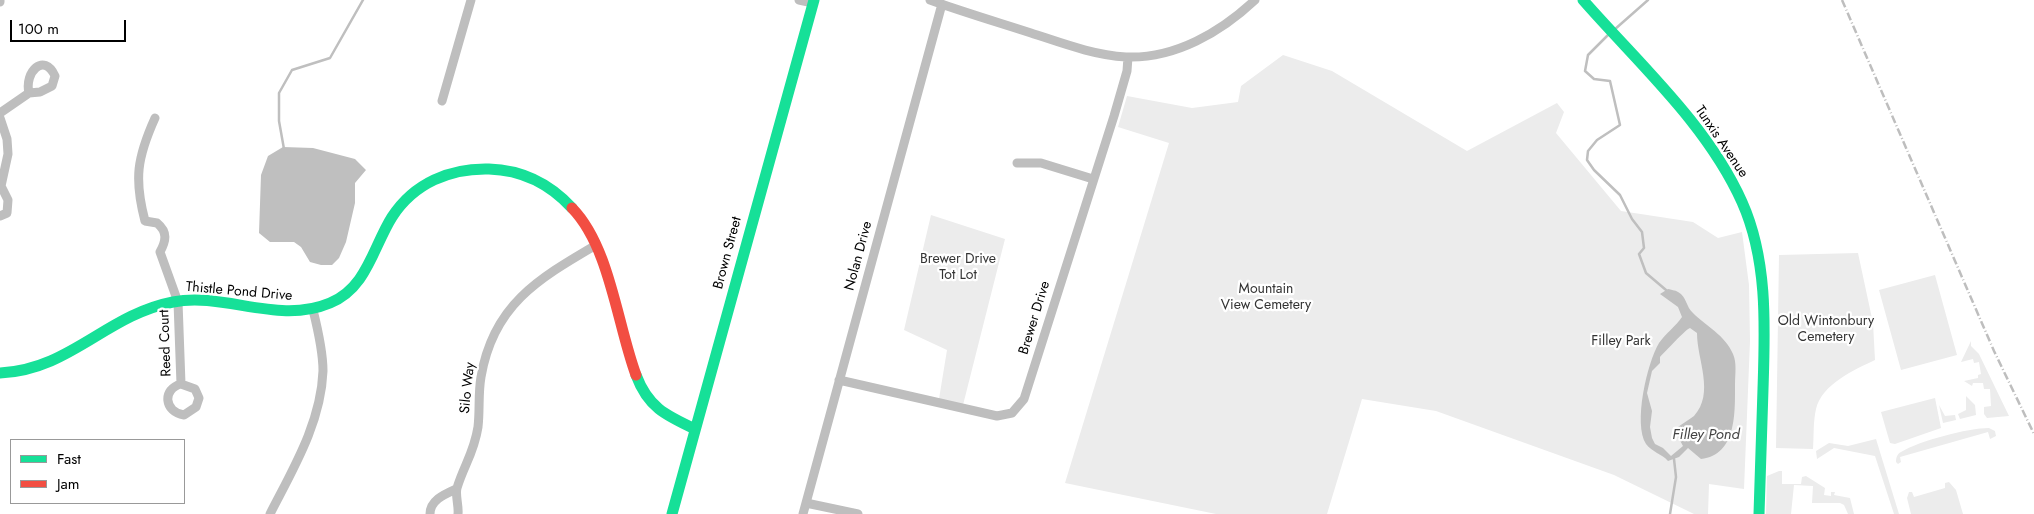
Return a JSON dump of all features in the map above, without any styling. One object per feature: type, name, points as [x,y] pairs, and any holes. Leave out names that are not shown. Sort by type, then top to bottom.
[{"type":"street","points":[[442,101],[471,0]]},
{"type":"street","points":[[799,0],[814,2]]},
{"type":"street","points":[[930,0],[1083,50],[1128,57],[1181,48],[1218,29],[1255,0]]},
{"type":"street","name":"Tunxis Avenue","points":[[1583,0],[1672,98],[1730,179],[1744,208],[1755,241],[1762,276],[1765,308],[1759,514]]},
{"type":"street","name":"Brown Street","points":[[672,514],[814,2]]},
{"type":"street","name":"Nolan Drive","points":[[803,514],[942,4]]},
{"type":"street","name":"Brewer Drive","points":[[839,380],[997,416],[1012,413],[1024,399],[1127,71],[1128,57]]},
{"type":"street","points":[[0,113],[29,93]]},
{"type":"street","points":[[0,118],[7,139],[8,154],[1,186],[8,200],[8,206],[7,212],[0,216]]},
{"type":"street","name":"Reed Court","points":[[155,118],[138,165],[138,194],[145,221],[157,223],[165,233],[165,240],[160,252],[178,302],[181,384]]},
{"type":"street","points":[[1017,163],[1041,163],[1093,179]]},
{"type":"street","name":"Thistle Pond Drive","points":[[0,373],[24,372],[51,364],[123,319],[144,310],[178,302],[205,301],[290,312],[313,310],[334,302],[355,287],[370,264],[394,214],[410,196],[428,183],[447,174],[488,167],[508,169],[536,180],[550,187],[570,206],[596,245],[604,265],[626,348],[643,390],[650,402],[660,411],[695,429]]},
{"type":"street","name":"Silo Way","points":[[458,514],[456,489],[472,455],[478,427],[482,371],[496,330],[508,311],[531,286],[596,245]]},
{"type":"street","points":[[270,514],[311,430],[320,390],[322,360],[313,310]]},
{"type":"street","points":[[430,514],[432,505],[436,500],[456,489]]},
{"type":"street","points":[[806,503],[858,514]]},
{"type":"green space","points":[[1283,55],[1332,71],[1467,151],[1557,103],[1564,112],[1556,133],[1621,211],[1693,222],[1718,238],[1742,232],[1749,285],[1750,341],[1744,489],[1709,484],[1708,514],[1694,514],[1614,475],[1436,411],[1362,399],[1327,514],[1216,514],[1065,483],[1169,143],[1118,127],[1127,96],[1192,108],[1238,102],[1241,86]]},
{"type":"green space","name":"Brewer Drive Tot Lot","points":[[931,215],[1005,239],[963,405],[939,399],[947,350],[904,330]]},
{"type":"green space","name":"Old Wintonbury Cemetery","points":[[1858,253],[1873,323],[1875,360],[1840,379],[1819,400],[1814,424],[1813,449],[1776,448],[1779,255]]},
{"type":"green space","points":[[1935,275],[1957,355],[1901,370],[1879,290]]},
{"type":"green space","points":[[1971,341],[1971,346],[1979,354],[2009,416],[1987,418],[1984,414],[1984,407],[1991,406],[1990,389],[1984,389],[1983,383],[1973,383],[1972,386],[1964,381],[1978,378],[1978,375],[1981,374],[1979,362],[1974,363],[1973,359],[1961,362]]},
{"type":"green space","points":[[1966,396],[1975,405],[1976,415],[1960,419],[1958,414],[1966,410]]},
{"type":"green space","points":[[1935,398],[1941,428],[1895,444],[1890,443],[1881,412]]},
{"type":"green space","points":[[1939,405],[1945,416],[1955,415],[1956,420],[1943,423]]},
{"type":"green space","points":[[1989,428],[1995,431],[1996,436],[1990,439],[1988,432],[1900,457],[1901,462],[1898,464],[1896,462],[1897,456],[1900,453],[1919,444],[1957,433]]},
{"type":"green space","points":[[1876,439],[1899,514],[1894,514],[1875,456],[1834,448],[1817,459],[1816,451],[1829,443],[1848,446]]},
{"type":"green space","points":[[1782,471],[1782,484],[1801,484],[1802,477],[1806,476],[1825,488],[1824,495],[1831,496],[1831,492],[1835,492],[1834,495],[1850,498],[1854,514],[1848,514],[1844,505],[1840,503],[1812,503],[1813,486],[1794,485],[1791,514],[1766,514],[1767,476]]},
{"type":"green space","points":[[1949,482],[1956,490],[1963,514],[1911,514],[1907,498],[1909,492],[1912,492],[1914,497],[1945,488],[1945,483]]},
{"type":"water","points":[[283,147],[313,148],[355,159],[366,170],[355,183],[355,203],[346,242],[339,258],[332,265],[310,262],[301,247],[294,242],[270,242],[259,233],[261,175],[268,156]]},
{"type":"water","name":"Filley Pond","points":[[1668,289],[1681,294],[1691,311],[1725,341],[1734,357],[1734,419],[1728,441],[1713,456],[1701,459],[1688,448],[1679,457],[1668,461],[1648,447],[1642,435],[1641,409],[1643,394],[1654,352],[1659,343],[1682,317],[1678,307],[1660,294]],"holes":[[[1690,328],[1697,333],[1703,376],[1703,397],[1700,407],[1694,416],[1678,427],[1677,435],[1683,446],[1671,456],[1663,448],[1655,444],[1652,438],[1650,427],[1652,411],[1647,393],[1652,371],[1660,363],[1660,357],[1688,329]]]},
{"type":"waterway","points":[[284,149],[279,121],[279,93],[292,70],[330,58],[363,0]]},
{"type":"waterway","points":[[1614,30],[1648,0]]},
{"type":"waterway","points":[[1608,35],[1588,55],[1585,71],[1594,79],[1610,81],[1620,125],[1597,140],[1588,151],[1587,160],[1594,170],[1620,195],[1632,219],[1642,232],[1644,248],[1639,254],[1646,273],[1666,290]]},
{"type":"waterway","points":[[1670,514],[1676,477],[1674,459]]},
{"type":"railway","points":[[1842,0],[1994,351],[2034,434]]},
{"type":"traffic: fast","points":[[672,514],[814,0]]},
{"type":"traffic: fast","points":[[1583,0],[1691,120],[1727,174],[1742,202],[1750,224],[1761,270],[1764,318],[1759,514]]},
{"type":"traffic: fast","points":[[0,373],[25,370],[47,362],[68,353],[128,318],[173,302],[212,301],[271,310],[291,311],[310,309],[330,303],[343,296],[361,277],[385,229],[401,205],[411,195],[434,180],[460,171],[489,169],[524,175],[545,185],[572,208]]},
{"type":"traffic: fast","points":[[636,375],[646,395],[659,409],[695,429]]},
{"type":"traffic: jam","points":[[572,208],[585,224],[604,265],[636,375]]},
{"type":"park label","name":"Mountain View Cemetery","points":[[1266,298]]},
{"type":"park label","name":"Filley Park","points":[[1621,342]]}]
